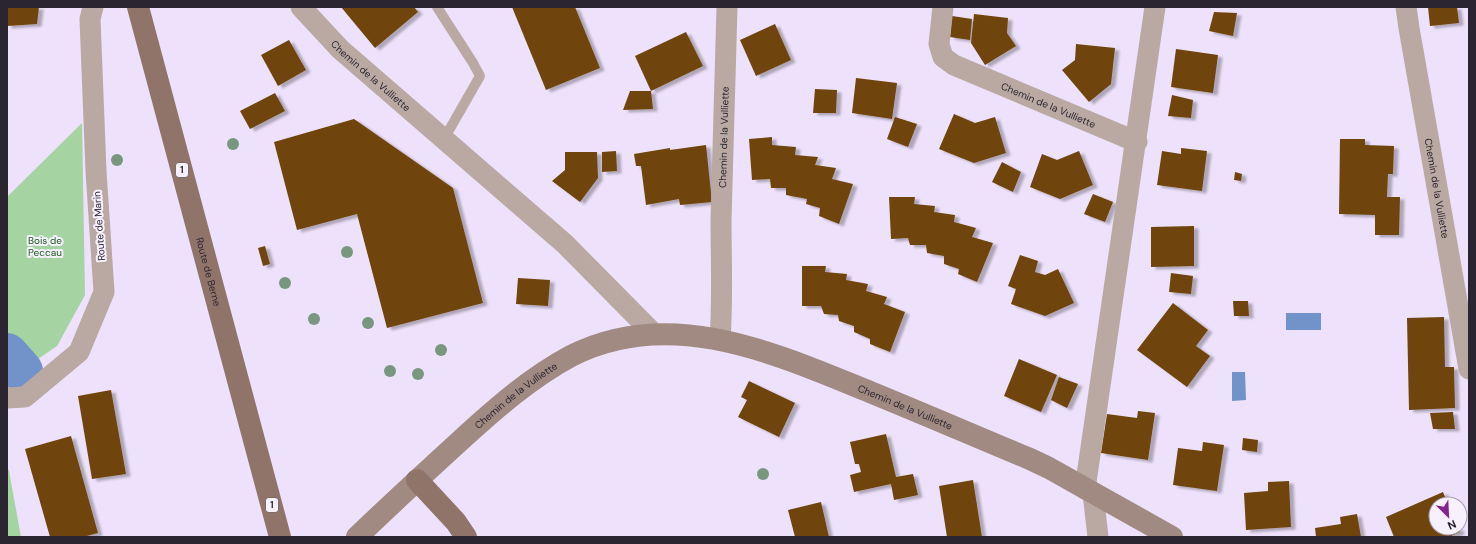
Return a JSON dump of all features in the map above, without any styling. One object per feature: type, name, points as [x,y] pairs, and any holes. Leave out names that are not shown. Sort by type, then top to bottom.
[{"type":"main road","name":"Route de Berne","points":[[138,7],[280,537]]},
{"type":"main road","name":"Chemin de la Vulliette","points":[[417,480],[508,399],[559,363],[589,348],[630,337],[654,334],[682,334],[720,339],[807,366],[1036,462],[1172,537]]},
{"type":"main road","points":[[357,537],[417,480],[456,522],[466,537]]},
{"type":"street","name":"Route de Marin","points":[[7,398],[25,396],[79,352],[104,292],[96,171],[90,19],[93,7]]},
{"type":"street","name":"Chemin de la Vulliette","points":[[301,7],[340,49],[565,244],[654,334]]},
{"type":"street","name":"Chemin de la Vulliette","points":[[720,339],[722,302],[722,161],[727,7]]},
{"type":"street","name":"Chemin de la Vulliette","points":[[943,7],[939,44],[943,57],[954,65],[1137,142]]},
{"type":"street","points":[[1098,537],[1089,491],[1156,7]]},
{"type":"street","name":"Chemin de la Vulliette","points":[[1406,7],[1408,28],[1469,369]]},
{"type":"lane","points":[[437,7],[480,76],[444,139]]},
{"type":"green space","name":"Bois de Peccau","points":[[82,123],[85,295],[57,346],[13,376],[7,376],[7,197]]},
{"type":"green space","points":[[7,467],[9,471],[21,537],[7,537]]},
{"type":"water","points":[[1286,313],[1321,313],[1321,330],[1286,330]]},
{"type":"water","points":[[1232,372],[1245,372],[1246,400],[1232,401]]},
{"type":"building","points":[[7,7],[39,7],[37,24],[7,26]]},
{"type":"building","points":[[341,7],[414,7],[418,12],[375,48]]},
{"type":"building","points":[[512,7],[575,7],[600,68],[546,90]]},
{"type":"building","points":[[1428,7],[1457,7],[1459,23],[1430,26]]},
{"type":"building","points":[[1214,12],[1237,13],[1233,36],[1209,31]]},
{"type":"building","points":[[974,14],[1008,18],[1007,33],[1016,46],[985,65],[971,43]]},
{"type":"building","points":[[952,16],[972,19],[970,40],[950,37]]},
{"type":"building","points":[[775,24],[791,60],[756,76],[740,40]]},
{"type":"building","points":[[686,32],[703,66],[651,91],[635,56]]},
{"type":"building","points":[[289,40],[306,70],[278,86],[261,55]]},
{"type":"building","points":[[1076,44],[1115,48],[1111,84],[1089,102],[1062,70],[1075,60]]},
{"type":"building","points":[[1176,49],[1218,55],[1213,93],[1171,87]]},
{"type":"building","points":[[856,78],[897,83],[892,119],[852,113]]},
{"type":"building","points":[[815,89],[837,90],[836,113],[813,113]]},
{"type":"building","points":[[630,91],[651,91],[653,109],[623,110]]},
{"type":"building","points":[[275,93],[285,111],[250,129],[240,111]]},
{"type":"building","points":[[1172,95],[1193,100],[1191,118],[1168,116]]},
{"type":"building","points":[[954,114],[975,123],[995,117],[1006,153],[974,163],[939,149]]},
{"type":"building","points":[[895,117],[917,124],[908,147],[887,139]]},
{"type":"building","points":[[354,119],[453,188],[483,303],[387,328],[357,214],[297,230],[274,142]]},
{"type":"building","points":[[772,137],[772,145],[796,147],[795,155],[818,157],[815,165],[836,168],[832,179],[853,184],[839,224],[819,216],[820,208],[806,204],[807,199],[786,195],[786,188],[771,188],[770,179],[752,180],[749,139]]},
{"type":"building","points":[[1340,139],[1365,139],[1365,145],[1394,146],[1393,174],[1388,174],[1387,197],[1400,197],[1399,235],[1375,235],[1375,215],[1339,214]]},
{"type":"building","points":[[706,145],[712,202],[680,205],[679,199],[646,205],[641,166],[636,166],[634,154],[670,148],[670,150]]},
{"type":"building","points":[[1181,148],[1207,151],[1202,191],[1157,185],[1162,151],[1181,154]]},
{"type":"building","points":[[616,151],[617,171],[602,172],[602,152]]},
{"type":"building","points":[[1079,151],[1093,185],[1060,199],[1030,187],[1042,154],[1057,160]]},
{"type":"building","points":[[565,152],[597,152],[598,178],[580,202],[552,181],[565,170]]},
{"type":"building","points":[[1002,162],[1021,172],[1013,192],[992,182]]},
{"type":"building","points":[[1235,172],[1242,174],[1241,181],[1234,180]]},
{"type":"building","points":[[1093,194],[1113,202],[1105,222],[1084,214]]},
{"type":"building","points":[[889,197],[915,197],[914,204],[935,206],[934,212],[955,215],[954,222],[976,228],[972,237],[993,243],[977,282],[958,274],[959,269],[944,264],[944,256],[927,253],[926,245],[910,245],[908,238],[891,239]]},
{"type":"building","points":[[1194,226],[1194,266],[1151,267],[1151,227]]},
{"type":"building","points":[[265,246],[270,264],[263,266],[258,248]]},
{"type":"building","points":[[1020,255],[1038,261],[1035,272],[1045,275],[1058,269],[1074,303],[1045,316],[1011,304],[1016,289],[1008,286]]},
{"type":"building","points":[[802,266],[826,266],[825,272],[847,274],[846,280],[868,284],[866,291],[887,297],[884,304],[905,312],[890,352],[870,344],[870,339],[854,332],[854,326],[839,321],[838,315],[824,314],[821,306],[802,306]]},
{"type":"building","points":[[1171,273],[1193,276],[1191,294],[1169,292]]},
{"type":"building","points":[[518,278],[550,280],[548,306],[516,304]]},
{"type":"building","points":[[1233,301],[1248,301],[1249,316],[1234,316]]},
{"type":"building","points":[[1173,303],[1208,330],[1196,346],[1210,356],[1187,387],[1137,350]]},
{"type":"building","points":[[1444,317],[1445,367],[1454,367],[1455,408],[1409,410],[1407,318]]},
{"type":"building","points":[[1019,359],[1057,375],[1041,412],[1004,396]]},
{"type":"building","points":[[1059,377],[1078,384],[1067,408],[1051,400]]},
{"type":"building","points":[[749,381],[795,403],[779,437],[738,417],[747,400],[741,397]]},
{"type":"building","points":[[111,390],[126,474],[92,479],[78,396]]},
{"type":"building","points":[[1138,411],[1155,413],[1148,460],[1101,453],[1107,414],[1137,418]]},
{"type":"building","points":[[1453,412],[1455,429],[1433,429],[1430,413]]},
{"type":"building","points":[[886,434],[896,477],[913,474],[918,495],[894,500],[891,484],[854,492],[850,475],[861,472],[859,464],[855,464],[850,442]]},
{"type":"building","points":[[71,436],[98,533],[83,537],[50,537],[25,449]]},
{"type":"building","points":[[1243,438],[1258,440],[1257,452],[1242,450]]},
{"type":"building","points":[[1203,442],[1224,445],[1217,491],[1173,485],[1178,448],[1202,451]]},
{"type":"building","points":[[973,480],[982,537],[947,537],[939,486]]},
{"type":"building","points":[[1289,481],[1291,527],[1246,530],[1244,493],[1268,491],[1268,482]]},
{"type":"building","points":[[1443,492],[1445,496],[1434,496]]},
{"type":"building","points":[[1428,499],[1428,536],[1451,536],[1394,537],[1386,517]]},
{"type":"building","points":[[821,502],[829,537],[795,537],[788,510]]},
{"type":"building","points":[[1357,514],[1361,537],[1316,537],[1315,528],[1341,524],[1340,517]]},
{"type":"waterway","points":[[7,354],[22,371]]}]
